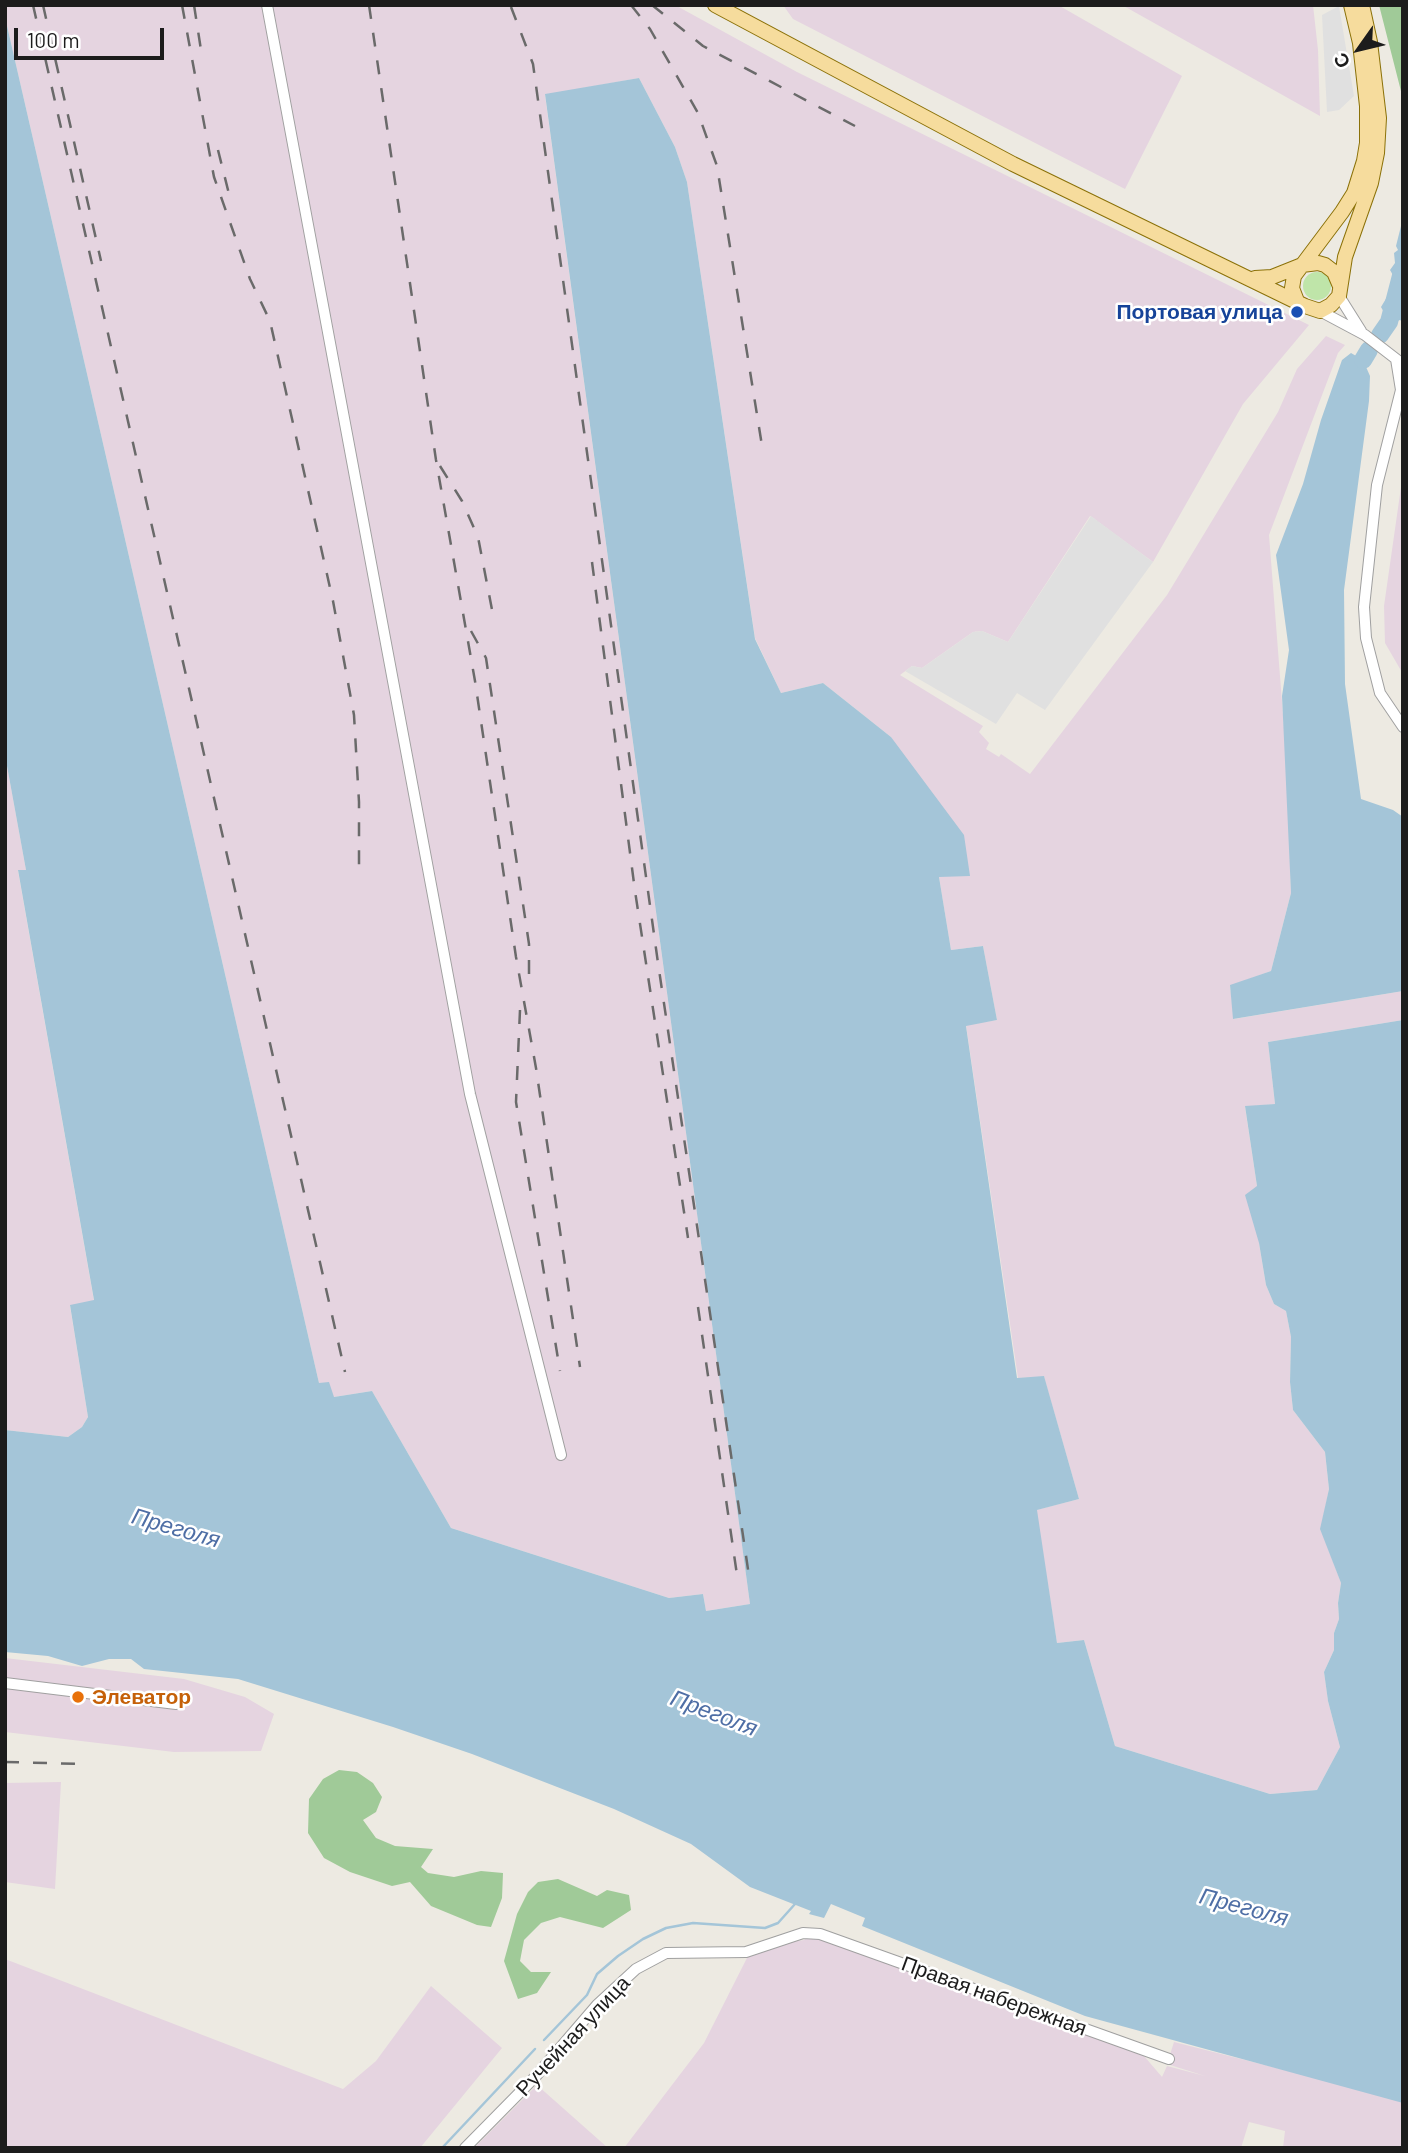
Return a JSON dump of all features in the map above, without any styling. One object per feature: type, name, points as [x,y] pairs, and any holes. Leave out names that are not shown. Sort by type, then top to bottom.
[{"type":"main road","points":[[715,5],[1013,164],[1320,311],[1331,305],[1340,291],[1345,257],[1371,183],[1379,138],[1377,92],[1362,5]]},
{"type":"main road","points":[[1297,301],[1292,284],[1294,276],[1354,192],[1364,161],[1367,106],[1360,43],[1351,5]]},
{"type":"main road","points":[[1250,278],[1272,278],[1302,265],[1318,263],[1334,272],[1340,291]]},
{"type":"street","points":[[267,5],[470,1094],[561,1455]]},
{"type":"street","points":[[1340,291],[1352,319],[1365,335]]},
{"type":"street","points":[[1320,311],[1365,335],[1399,362],[1401,390],[1377,485],[1364,607],[1366,638],[1380,693],[1403,727]]},
{"type":"street","points":[[5,1683],[176,1703]]},
{"type":"street","name":"Ручейная улица","points":[[465,2148],[536,2076],[597,2004],[636,1969],[666,1953],[746,1952],[803,1933],[820,1934]]},
{"type":"street","name":"Правая набережная","points":[[820,1934],[1169,2059]]},
{"type":"shaded area","points":[[5,5],[675,5],[797,72],[1309,325],[1243,404],[1153,562],[1090,516],[1008,642],[982,631],[973,632],[922,668],[912,666],[900,675],[983,726],[979,732],[989,743],[986,749],[999,757],[1001,754],[1030,774],[1167,595],[1278,412],[1297,369],[1326,336],[1345,345],[1338,353],[1269,535],[1287,766],[1291,893],[1271,971],[1230,986],[1234,1019],[1403,991],[1403,1020],[1268,1042],[1275,1104],[1245,1107],[1257,1186],[1259,1243],[1266,1285],[1274,1304],[1286,1311],[1291,1337],[1290,1382],[1293,1410],[1325,1452],[1329,1489],[1321,1529],[1341,1583],[1334,1650],[1324,1672],[1328,1701],[1340,1747],[1317,1790],[1270,1794],[1115,1746],[1084,1640],[1057,1643],[1036,1510],[1079,1499],[1044,1377],[1018,1378],[966,1025],[997,1020],[983,946],[951,950],[939,877],[891,737],[823,683],[781,693],[755,638],[687,182],[675,147],[639,78],[545,95],[750,1604],[706,1611],[703,1594],[669,1598],[451,1528],[372,1391],[334,1397],[319,1383],[5,17]]},
{"type":"shaded area","points":[[783,5],[1058,5],[1182,76],[1125,189],[793,19]]},
{"type":"shaded area","points":[[1122,5],[1313,5],[1318,50],[1320,116]]},
{"type":"shaded area","points":[[1339,6],[1354,96],[1339,110],[1327,112],[1322,15]]},
{"type":"shaded area","points":[[1403,473],[1403,674],[1385,643],[1384,606]]},
{"type":"shaded area","points":[[1091,516],[1153,562],[1045,710],[1017,693],[996,724],[905,671],[912,666],[922,668],[973,632],[982,631],[1008,642]]},
{"type":"shaded area","points":[[5,755],[26,870],[18,871],[94,1301],[70,1306],[88,1417],[82,1427],[68,1437],[5,1430]]},
{"type":"shaded area","points":[[5,1658],[184,1679],[245,1697],[274,1714],[261,1751],[174,1752],[5,1732]]},
{"type":"shaded area","points":[[61,1782],[55,1889],[5,1882],[5,1783]]},
{"type":"shaded area","points":[[813,1933],[1144,2056],[1162,2077],[1167,2066],[1205,2076],[1167,2064],[1174,2042],[1403,2100],[1403,2148],[1283,2148],[1285,2131],[1249,2122],[1241,2148],[624,2148],[704,2043],[752,1948],[804,1940]]},
{"type":"shaded area","points":[[5,1959],[343,2089],[376,2061],[431,1986],[502,2048],[420,2148],[5,2148]]},
{"type":"shaded area","points":[[537,2085],[608,2148],[474,2148]]},
{"type":"green space","points":[[1379,5],[1403,5],[1403,99]]},
{"type":"green space","points":[[1317,272],[1327,276],[1331,286],[1327,296],[1317,300],[1307,296],[1303,286],[1307,276]]},
{"type":"green space","points":[[339,1770],[357,1772],[373,1783],[382,1797],[376,1812],[363,1820],[376,1838],[395,1846],[433,1849],[421,1867],[428,1873],[454,1877],[481,1871],[503,1873],[502,1898],[491,1927],[477,1925],[431,1906],[410,1882],[392,1886],[350,1872],[324,1858],[308,1833],[309,1799],[323,1779]]},
{"type":"green space","points":[[558,1879],[597,1896],[607,1890],[629,1895],[631,1910],[603,1928],[560,1917],[541,1923],[524,1940],[520,1961],[531,1972],[551,1972],[537,1993],[518,1999],[504,1961],[517,1914],[528,1892],[538,1882]]},
{"type":"water","name":"Преголя","points":[[5,17],[319,1383],[329,1382],[334,1397],[372,1391],[451,1528],[669,1598],[703,1594],[706,1611],[750,1604],[545,94],[639,78],[675,147],[687,182],[755,639],[781,693],[823,683],[891,737],[964,835],[970,876],[939,877],[951,950],[983,946],[997,1020],[966,1026],[1017,1378],[1044,1376],[1079,1499],[1037,1510],[1057,1643],[1084,1640],[1115,1746],[1270,1794],[1317,1790],[1340,1747],[1328,1701],[1324,1672],[1334,1650],[1341,1583],[1320,1529],[1329,1489],[1325,1452],[1293,1410],[1290,1382],[1291,1337],[1286,1311],[1274,1304],[1266,1285],[1259,1243],[1245,1195],[1257,1186],[1245,1106],[1275,1104],[1268,1042],[1403,1020],[1403,2103],[1085,2016],[862,1926],[865,1918],[831,1904],[824,1918],[809,1914],[811,1911],[750,1887],[691,1844],[614,1809],[472,1754],[393,1727],[238,1679],[144,1669],[131,1659],[109,1659],[82,1666],[48,1656],[5,1652],[5,1430],[68,1437],[82,1427],[88,1417],[70,1305],[94,1300],[18,870],[26,870],[5,755]]},
{"type":"water","points":[[1403,218],[1403,322],[1394,322],[1387,318],[1381,307],[1390,292],[1394,277],[1390,270],[1395,263],[1394,253],[1398,250],[1396,246]]},
{"type":"water","points":[[1351,353],[1363,360],[1370,376],[1344,590],[1345,684],[1361,799],[1393,810],[1403,817],[1403,991],[1233,1019],[1230,985],[1271,971],[1291,893],[1282,696],[1289,650],[1276,555],[1303,484],[1342,360]]},
{"type":"waterway","points":[[1380,335],[1389,322],[1403,268]]},
{"type":"waterway","points":[[1363,360],[1369,350]]},
{"type":"waterway","points":[[544,2040],[587,1995],[597,1974],[643,1939],[666,1928],[693,1923],[765,1928],[778,1923],[795,1904]]},
{"type":"waterway","points":[[442,2148],[535,2049]]},
{"type":"railway","points":[[33,5],[345,1372]]},
{"type":"railway","points":[[43,5],[101,261]]},
{"type":"railway","points":[[182,5],[214,177],[250,279],[270,321],[333,601],[354,715],[359,802],[359,872]]},
{"type":"railway","points":[[194,5],[201,50]]},
{"type":"railway","points":[[369,5],[436,460],[475,681],[580,1367]]},
{"type":"railway","points":[[631,5],[650,29],[698,113],[717,166],[763,452]]},
{"type":"railway","points":[[652,5],[703,46],[855,126]]},
{"type":"railway","points":[[511,7],[533,64],[658,963],[749,1576]]},
{"type":"railway","points":[[218,150],[230,198]]},
{"type":"railway","points":[[440,466],[462,501],[478,537],[494,620]]},
{"type":"railway","points":[[592,562],[635,891],[688,1238]]},
{"type":"railway","points":[[471,631],[486,658],[529,944],[529,988]]},
{"type":"railway","points":[[520,1010],[516,1102],[560,1371]]},
{"type":"railway","points":[[698,1307],[737,1575]]},
{"type":"railway","points":[[5,1762],[82,1764]]},
{"type":"place","name":"Портовая улица","points":[[1297,312]]},
{"type":"place","name":"Элеватор","points":[[78,1697]]}]
